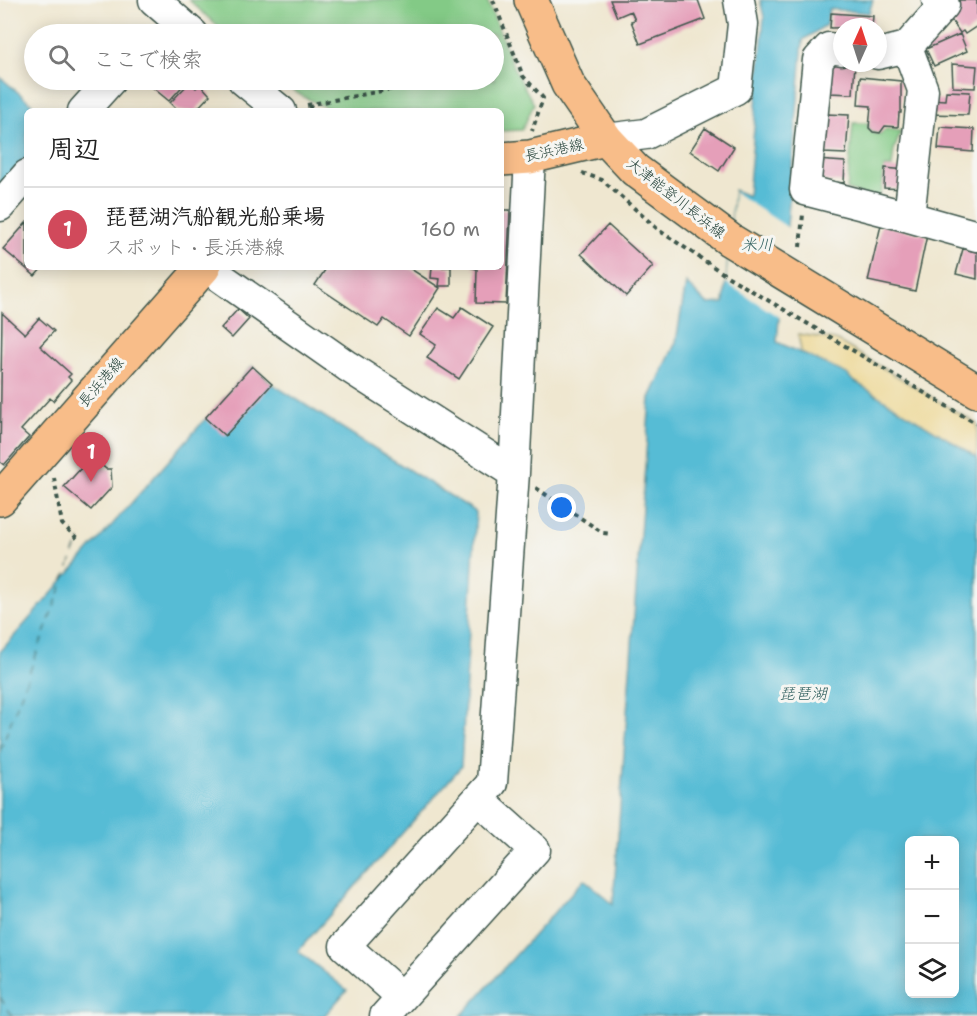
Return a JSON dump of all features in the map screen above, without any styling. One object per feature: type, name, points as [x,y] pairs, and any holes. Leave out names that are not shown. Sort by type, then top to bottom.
[{"type":"main road","name":"大津能登川長浜線","points":[[531,0],[568,84],[606,139],[635,170],[730,240],[977,391]]},
{"type":"main road","name":"長浜港線","points":[[520,151],[606,139]]},
{"type":"main road","name":"長浜港線","points":[[0,499],[202,270]]},
{"type":"street","points":[[154,0],[179,24]]},
{"type":"street","points":[[606,139],[646,134],[736,89],[742,24],[739,0]]},
{"type":"street","points":[[887,52],[907,47],[942,2]]},
{"type":"street","points":[[907,47],[924,90],[909,217]]},
{"type":"street","points":[[833,49],[829,48],[818,60],[805,190],[977,236]]},
{"type":"street","points":[[86,108],[102,90]]},
{"type":"street","points":[[261,90],[294,108]]},
{"type":"street","points":[[485,791],[535,850],[394,1007],[345,946],[485,791],[514,473],[520,151]]},
{"type":"street","points":[[0,206],[24,178]]},
{"type":"street","points":[[209,270],[346,366],[514,473]]},
{"type":"path","points":[[494,0],[503,24]]},
{"type":"path","points":[[504,26],[523,75],[543,98],[520,151]]},
{"type":"path","points":[[294,108],[388,90]]},
{"type":"path","points":[[576,172],[603,180],[660,231],[727,276],[977,424]]},
{"type":"path","points":[[800,247],[804,207]]},
{"type":"path","points":[[47,444],[62,524],[79,540]]},
{"type":"path","points":[[514,473],[603,533],[612,534]]},
{"type":"green space","points":[[189,0],[487,0],[496,24],[215,24]]},
{"type":"green space","points":[[504,43],[515,71],[534,104],[522,130],[504,131],[504,108],[328,108],[293,90],[504,90]]},
{"type":"green space","points":[[853,123],[868,123],[868,128],[872,133],[880,134],[886,129],[901,131],[894,150],[892,167],[884,167],[882,189],[878,199],[847,190]]},
{"type":"sand","points":[[798,334],[836,340],[977,424],[977,464],[804,366]]},
{"type":"water","name":"琵琶湖","points":[[760,0],[873,0],[869,13],[829,9],[826,25],[803,40],[777,342],[847,374],[852,380],[977,457],[977,1016],[461,1016],[584,879],[613,904],[650,398],[676,342],[686,283],[707,304],[724,303],[734,190],[748,196],[764,17]]},
{"type":"water","points":[[0,77],[36,108],[24,108],[24,159],[0,187]]},
{"type":"water","points":[[252,366],[272,384],[476,512],[461,767],[298,951],[347,990],[324,1016],[0,1016],[0,652]]},
{"type":"pier","points":[[734,192],[790,229],[782,319],[726,283]]},
{"type":"building","points":[[610,0],[698,0],[705,19],[640,44],[631,21],[635,20],[631,11],[617,17]]},
{"type":"building","points":[[958,0],[977,0],[977,26],[965,34],[963,31],[960,33],[947,14]]},
{"type":"building","points":[[831,13],[873,16],[873,18],[833,18],[833,28],[830,28]]},
{"type":"building","points":[[960,34],[967,51],[934,66],[926,49]]},
{"type":"building","points":[[832,62],[833,72],[854,72],[853,94],[829,93]]},
{"type":"building","points":[[952,64],[977,66],[975,88],[953,87]]},
{"type":"building","points":[[860,77],[901,81],[901,113],[899,113],[898,127],[885,126],[880,133],[873,132],[869,128],[871,106],[858,105]]},
{"type":"building","points":[[156,90],[179,90],[169,101]]},
{"type":"building","points":[[182,90],[205,90],[210,95],[198,108],[175,108],[170,103]]},
{"type":"building","points":[[946,91],[970,92],[968,115],[928,114],[929,99],[945,100]]},
{"type":"building","points":[[826,114],[849,115],[846,154],[823,153]]},
{"type":"building","points":[[940,127],[974,129],[973,152],[938,149]]},
{"type":"building","points":[[705,128],[734,147],[719,171],[690,151]]},
{"type":"building","points":[[816,160],[845,162],[844,183],[817,180]]},
{"type":"building","points":[[885,168],[906,170],[904,189],[884,188]]},
{"type":"building","points":[[504,210],[510,210],[506,304],[476,303],[477,270],[504,270]]},
{"type":"building","points":[[24,225],[24,267],[3,249]]},
{"type":"building","points":[[608,225],[653,266],[626,296],[581,254]]},
{"type":"building","points":[[881,225],[927,235],[915,291],[868,281]]},
{"type":"building","points":[[963,249],[977,252],[977,279],[956,274]]},
{"type":"building","points":[[28,270],[40,270],[35,276]]},
{"type":"building","points":[[325,270],[413,270],[440,288],[409,336],[384,319],[378,327],[315,285]]},
{"type":"building","points":[[432,270],[451,270],[451,286],[439,286],[440,279],[431,278]]},
{"type":"building","points":[[462,307],[493,327],[459,379],[427,358],[436,345],[420,334],[438,308],[454,318]]},
{"type":"building","points":[[238,309],[249,319],[232,338],[221,328]]},
{"type":"building","points":[[2,313],[25,334],[39,318],[54,331],[40,346],[71,374],[68,377],[71,380],[53,401],[50,398],[21,430],[29,437],[4,465],[0,462]]},
{"type":"building","points":[[252,366],[272,384],[225,436],[205,418]]},
{"type":"building","points":[[92,456],[106,469],[111,469],[112,487],[91,510],[64,487]]},
{"type":"ferry route","points":[[0,751],[79,540]]},
{"type":"ferry route","points":[[0,997],[12,1016]]},
{"type":"place","name":"琵琶湖汽船観光船乗場","points":[[91,482]]},
{"type":"water label","name":"米川","points":[[757,244]]}]
